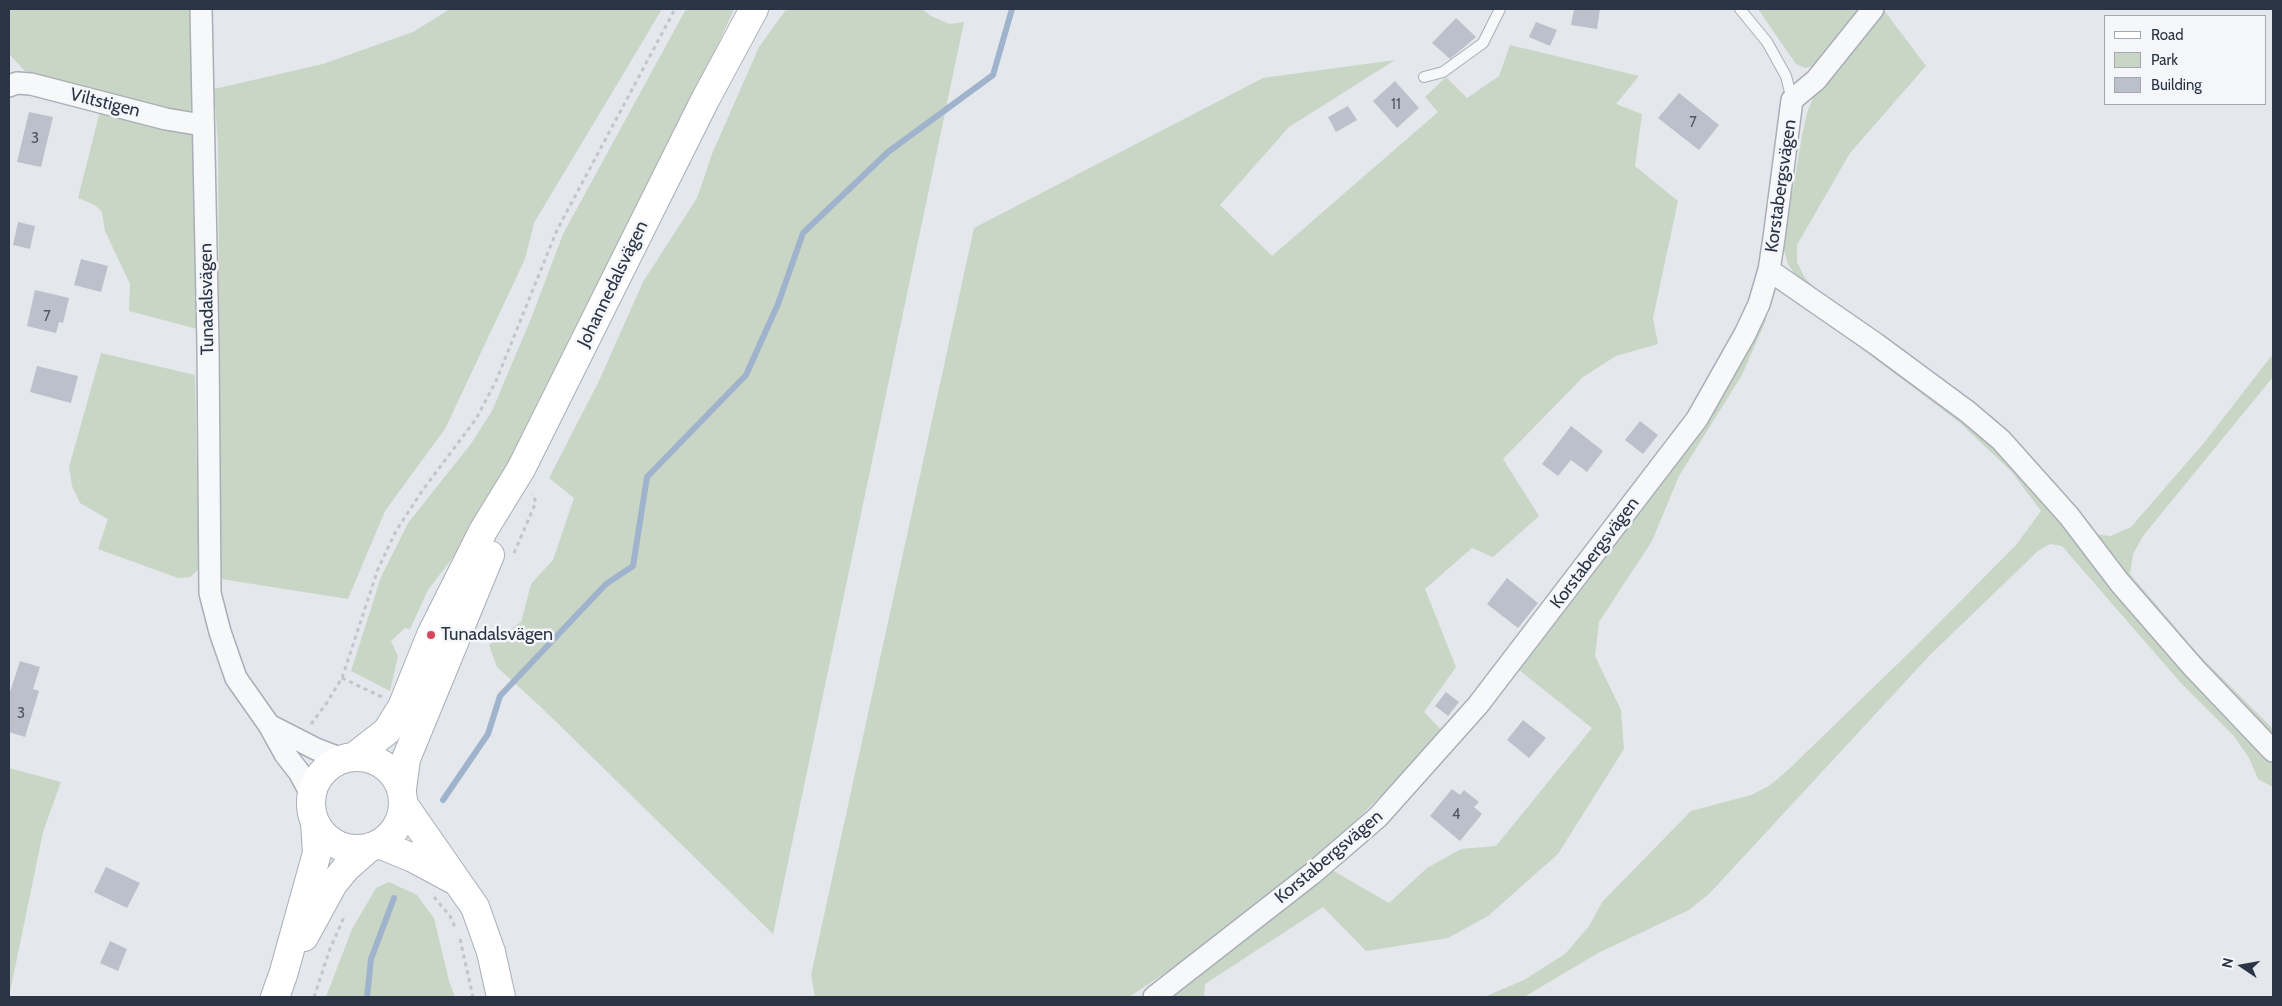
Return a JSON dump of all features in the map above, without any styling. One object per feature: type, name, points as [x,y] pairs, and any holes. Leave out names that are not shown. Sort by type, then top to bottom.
[{"type":"main road","name":"Johannedalsvägen","points":[[348,757],[387,731],[397,715],[431,635],[479,539],[521,469],[704,100],[745,9]]},
{"type":"main road","name":"Johannedalsvägen","points":[[704,100],[754,9]]},
{"type":"main road","name":"Johannedalsvägen","points":[[403,797],[406,759],[504,524],[521,469]]},
{"type":"main road","points":[[279,986],[317,853],[311,794],[317,780],[325,769],[348,757],[369,758],[386,766],[398,780],[403,797],[456,882],[475,907],[483,927],[501,997]]},
{"type":"main road","points":[[279,986],[333,884],[346,868],[393,833],[399,823],[403,797]]},
{"type":"main road","points":[[315,822],[322,833],[339,846],[355,849],[374,846],[413,858],[456,882]]},
{"type":"street","name":"Tunadalsvägen","points":[[201,9],[208,345],[210,593],[220,632],[236,678],[269,725],[311,794]]},
{"type":"street","name":"Korstabergsvägen","points":[[1154,997],[1313,873],[1378,817],[1478,705],[1697,419],[1749,326],[1759,304],[1769,270],[1792,100],[1816,80],[1873,9]]},
{"type":"street","name":"Viltstigen","points":[[9,86],[18,83],[32,84],[166,119],[202,125]]},
{"type":"street","points":[[1769,270],[1884,350],[1968,412],[2001,440],[2069,516],[2120,583],[2194,668],[2273,751]]},
{"type":"street","name":"Tunadalsvägen","points":[[269,725],[298,739],[348,757]]},
{"type":"lane","points":[[1424,76],[1443,72],[1483,43],[1500,9]]},
{"type":"lane","points":[[1740,9],[1766,42],[1786,76],[1792,100]]},
{"type":"path","points":[[298,739],[326,704],[342,678],[378,569],[396,531],[422,491],[476,419],[496,381],[557,230],[675,9]]},
{"type":"path","points":[[432,895],[450,916],[458,933],[473,997]]},
{"type":"path","points":[[314,997],[330,949],[348,909]]},
{"type":"green space","points":[[9,9],[192,9],[196,109],[183,113],[25,71],[9,54]]},
{"type":"green space","points":[[450,9],[662,9],[534,223],[525,259],[445,429],[385,511],[348,599],[221,579],[218,144],[214,89],[323,64],[413,32]]},
{"type":"green space","points":[[686,9],[734,9],[696,93],[512,462],[473,531],[428,590],[410,629],[405,628],[391,641],[398,656],[390,691],[351,671],[381,577],[408,523],[470,445],[492,411],[532,316],[563,234]]},
{"type":"green space","points":[[792,9],[922,9],[931,16],[950,24],[964,22],[773,934],[544,710],[497,667],[489,645],[521,622],[531,584],[553,560],[574,498],[549,478],[598,383],[643,282],[697,198],[712,154],[759,47],[785,11]]},
{"type":"green space","points":[[1758,9],[1863,9],[1819,65],[1805,68],[1796,64]]},
{"type":"green space","points":[[1883,9],[1926,66],[1850,153],[1797,245],[1797,262],[1805,278],[1830,303],[1796,276],[1788,264],[1783,247],[1802,136],[1807,113],[1815,93]]},
{"type":"green space","points":[[1510,45],[1639,76],[1616,104],[1642,114],[1635,166],[1678,201],[1653,318],[1658,344],[1616,356],[1583,377],[1503,459],[1539,516],[1493,557],[1472,548],[1425,589],[1456,667],[1424,712],[1444,733],[1318,858],[1223,934],[1129,997],[815,997],[811,975],[974,228],[1263,78],[1395,60],[1289,127],[1220,205],[1272,256],[1438,112],[1425,97],[1446,77],[1467,98],[1499,76]]},
{"type":"green space","points":[[102,103],[189,130],[195,136],[197,329],[129,311],[130,284],[105,231],[102,212],[95,205],[78,198]]},
{"type":"green space","points":[[1802,304],[1960,416],[2015,464],[2186,676],[2258,751],[2273,763],[2273,787],[2258,779],[2249,758],[2234,736],[2180,682],[2062,546],[2050,544],[2039,550],[1930,655],[1710,893],[1689,910],[1598,953],[1524,997],[1484,997],[1524,980],[1565,954],[1589,926],[1603,901],[1691,811],[1751,795],[1769,786],[1788,770],[1915,647],[2016,545],[2041,511],[2011,471],[1959,422]]},
{"type":"green space","points":[[1768,305],[1766,320],[1742,375],[1679,476],[1652,541],[1599,622],[1595,656],[1621,710],[1624,749],[1558,854],[1488,916],[1448,938],[1366,951],[1323,907],[1205,984],[1204,997],[1165,997],[1332,870],[1389,903],[1427,868],[1461,849],[1496,846],[1592,728],[1519,670],[1585,585],[1703,421]]},
{"type":"green space","points":[[101,353],[195,375],[199,569],[190,577],[178,578],[98,549],[108,519],[80,503],[72,486],[69,467]]},
{"type":"green space","points":[[2273,354],[2273,377],[2143,536],[2133,554],[2130,574],[2199,655],[2273,729],[2273,740],[2190,657],[2095,534],[2111,536],[2131,527],[2203,444]]},
{"type":"green space","points":[[9,768],[61,782],[43,832],[9,997]]},
{"type":"green space","points":[[389,882],[417,895],[434,918],[449,981],[455,997],[326,997],[352,929],[376,888]]},
{"type":"building","points":[[1574,9],[1600,9],[1597,29],[1571,25]]},
{"type":"building","points":[[1456,18],[1476,37],[1450,59],[1432,43]]},
{"type":"building","points":[[1536,22],[1557,30],[1550,46],[1529,37]]},
{"type":"building","points":[[1395,81],[1419,108],[1397,128],[1373,101]]},
{"type":"building","points":[[1679,93],[1719,125],[1699,150],[1658,118]]},
{"type":"building","points":[[1348,106],[1357,120],[1336,132],[1328,117]]},
{"type":"building","points":[[29,112],[53,117],[41,167],[17,162]]},
{"type":"building","points":[[18,222],[35,226],[30,249],[13,245]]},
{"type":"building","points":[[81,259],[108,266],[101,292],[74,285]]},
{"type":"building","points":[[35,290],[69,298],[63,323],[59,322],[56,333],[27,326]]},
{"type":"building","points":[[37,366],[78,376],[71,403],[30,392]]},
{"type":"building","points":[[1640,421],[1658,435],[1643,454],[1625,440]]},
{"type":"building","points":[[1571,426],[1603,451],[1587,472],[1571,460],[1558,476],[1542,464]]},
{"type":"building","points":[[1507,578],[1538,603],[1518,628],[1487,604]]},
{"type":"building","points":[[20,661],[40,667],[33,689],[39,691],[25,737],[9,732],[9,695]]},
{"type":"building","points":[[1446,692],[1459,702],[1448,716],[1435,706]]},
{"type":"building","points":[[1523,720],[1546,738],[1529,758],[1507,740]]},
{"type":"building","points":[[1452,789],[1460,795],[1464,790],[1479,802],[1474,807],[1482,814],[1460,841],[1430,816]]},
{"type":"building","points":[[106,867],[140,883],[127,908],[94,892]]},
{"type":"building","points":[[110,941],[127,949],[118,971],[100,963]]},
{"type":"waterway","points":[[443,800],[488,734],[500,696],[606,584],[633,566],[647,477],[746,375],[778,304],[803,233],[888,152],[993,75],[1012,9]]},
{"type":"waterway","points":[[367,997],[371,959],[394,898]]},
{"type":"place","name":"Tunadalsvägen","points":[[431,635]]}]
